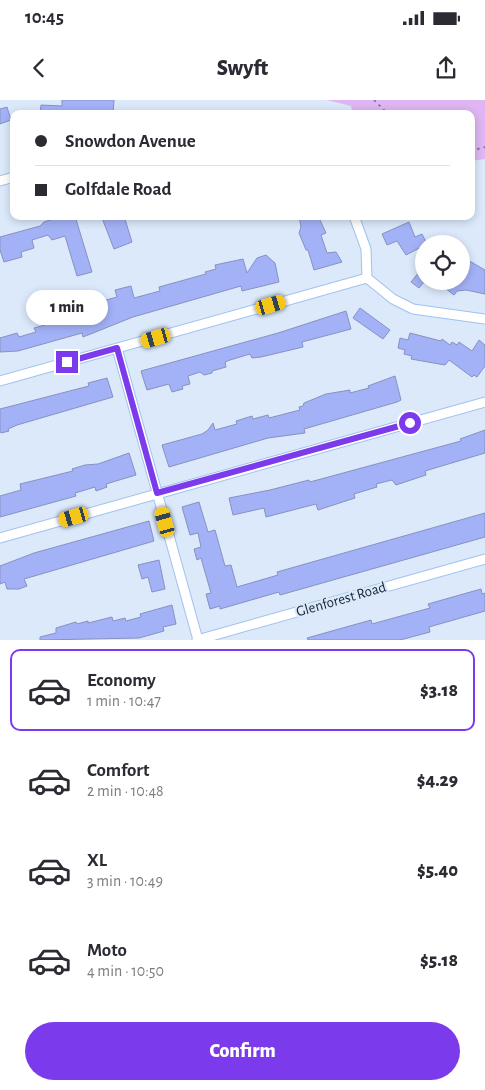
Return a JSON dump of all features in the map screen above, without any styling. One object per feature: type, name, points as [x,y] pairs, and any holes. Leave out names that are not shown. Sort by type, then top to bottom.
[{"type":"street","points":[[355,220],[366,249],[367,278]]},
{"type":"street","points":[[367,278],[402,305],[413,309],[485,319]]},
{"type":"street","points":[[0,381],[367,278]]},
{"type":"street","points":[[117,348],[197,640]]},
{"type":"street","points":[[0,538],[485,402]]},
{"type":"street","name":"Glenforest Road","points":[[197,640],[485,559]]},
{"type":"path","points":[[374,100],[384,110]]},
{"type":"shaded area","points":[[327,100],[485,100],[485,159],[475,160],[475,110],[352,110],[351,106]]},
{"type":"building","points":[[62,100],[114,100],[113,110],[40,110],[41,105],[62,106]]},
{"type":"building","points":[[7,107],[10,120],[0,124],[0,109]]},
{"type":"building","points":[[50,220],[76,220],[92,272],[77,276],[65,236],[52,240],[48,235],[32,240],[34,248],[21,252],[22,257],[4,262],[0,250],[0,237],[40,226]]},
{"type":"building","points":[[103,220],[125,220],[132,242],[114,249]]},
{"type":"building","points":[[300,220],[320,220],[326,233],[321,235],[327,253],[336,252],[342,262],[314,270],[308,250],[306,250],[299,233],[301,227]]},
{"type":"building","points":[[409,222],[415,237],[415,250],[406,255],[397,241],[387,245],[382,234]]},
{"type":"building","points":[[266,255],[275,263],[279,282],[242,291],[241,286],[133,317],[83,337],[82,333],[18,351],[0,352],[0,338],[17,333],[19,337],[36,332],[34,328],[45,325],[44,321],[65,315],[67,322],[92,315],[88,305],[117,297],[115,290],[131,286],[134,298],[160,291],[159,287],[206,274],[205,272],[216,269],[215,265],[243,259],[247,273],[257,258]]},
{"type":"building","points":[[470,261],[485,270],[485,294],[466,290],[470,290]]},
{"type":"building","points":[[415,277],[415,285],[411,282]]},
{"type":"building","points":[[448,290],[466,290],[457,291],[454,295]]},
{"type":"building","points":[[360,308],[390,330],[383,339],[353,318]]},
{"type":"building","points":[[346,311],[351,329],[302,342],[303,347],[261,357],[252,358],[250,354],[230,360],[225,362],[226,367],[212,371],[212,373],[204,375],[200,372],[188,376],[190,384],[182,386],[183,389],[172,392],[169,384],[147,390],[141,371],[278,333]]},
{"type":"building","points":[[410,333],[441,341],[442,339],[450,345],[452,342],[457,345],[459,342],[472,351],[479,340],[485,345],[485,366],[477,377],[474,375],[472,377],[449,360],[445,365],[411,359],[412,356],[404,354],[405,350],[398,348],[400,338],[408,340]]},
{"type":"building","points":[[395,376],[401,400],[397,402],[304,429],[305,433],[268,438],[169,467],[162,445],[202,434],[213,423],[215,430],[237,424],[236,421],[252,416],[253,419],[268,415],[269,418],[300,410],[299,407],[303,406],[304,403],[326,394],[350,390],[350,393],[369,388],[368,386]]},
{"type":"building","points":[[107,378],[113,397],[17,425],[8,429],[9,431],[1,433],[0,409],[89,386],[88,383]]},
{"type":"building","points":[[485,430],[485,453],[425,471],[426,475],[396,485],[392,480],[376,484],[377,487],[354,494],[355,498],[318,510],[316,504],[266,517],[264,508],[233,515],[229,498],[309,480],[310,482],[461,441],[460,439]]},
{"type":"building","points":[[129,453],[136,475],[106,484],[107,487],[96,491],[95,487],[75,493],[76,496],[0,517],[0,496],[21,490],[20,484],[73,471],[72,469],[85,465],[98,464]]},
{"type":"building","points":[[199,502],[208,532],[215,530],[225,566],[231,565],[237,587],[278,575],[277,572],[485,513],[485,537],[280,595],[279,592],[220,609],[220,606],[210,609],[206,594],[211,593],[201,558],[197,560],[194,549],[201,547],[198,533],[190,535],[182,507]]},
{"type":"building","points":[[149,521],[154,541],[24,579],[27,586],[19,589],[7,589],[5,582],[0,584],[0,566],[34,553]]},
{"type":"building","points":[[159,560],[165,589],[152,592],[148,577],[142,579],[138,565]]},
{"type":"building","points":[[481,589],[482,594],[485,593],[485,611],[429,627],[430,632],[400,640],[308,640],[307,638],[371,620],[372,624],[430,608],[428,604]]},
{"type":"building","points":[[172,605],[176,624],[163,627],[164,631],[139,638],[40,640],[40,637],[56,633],[56,628],[76,622],[77,624],[88,621],[88,623],[112,617],[113,621],[125,618],[126,621],[141,617],[140,614]]},
{"type":"route","points":[[67,362],[117,348],[157,493],[410,423]]}]
